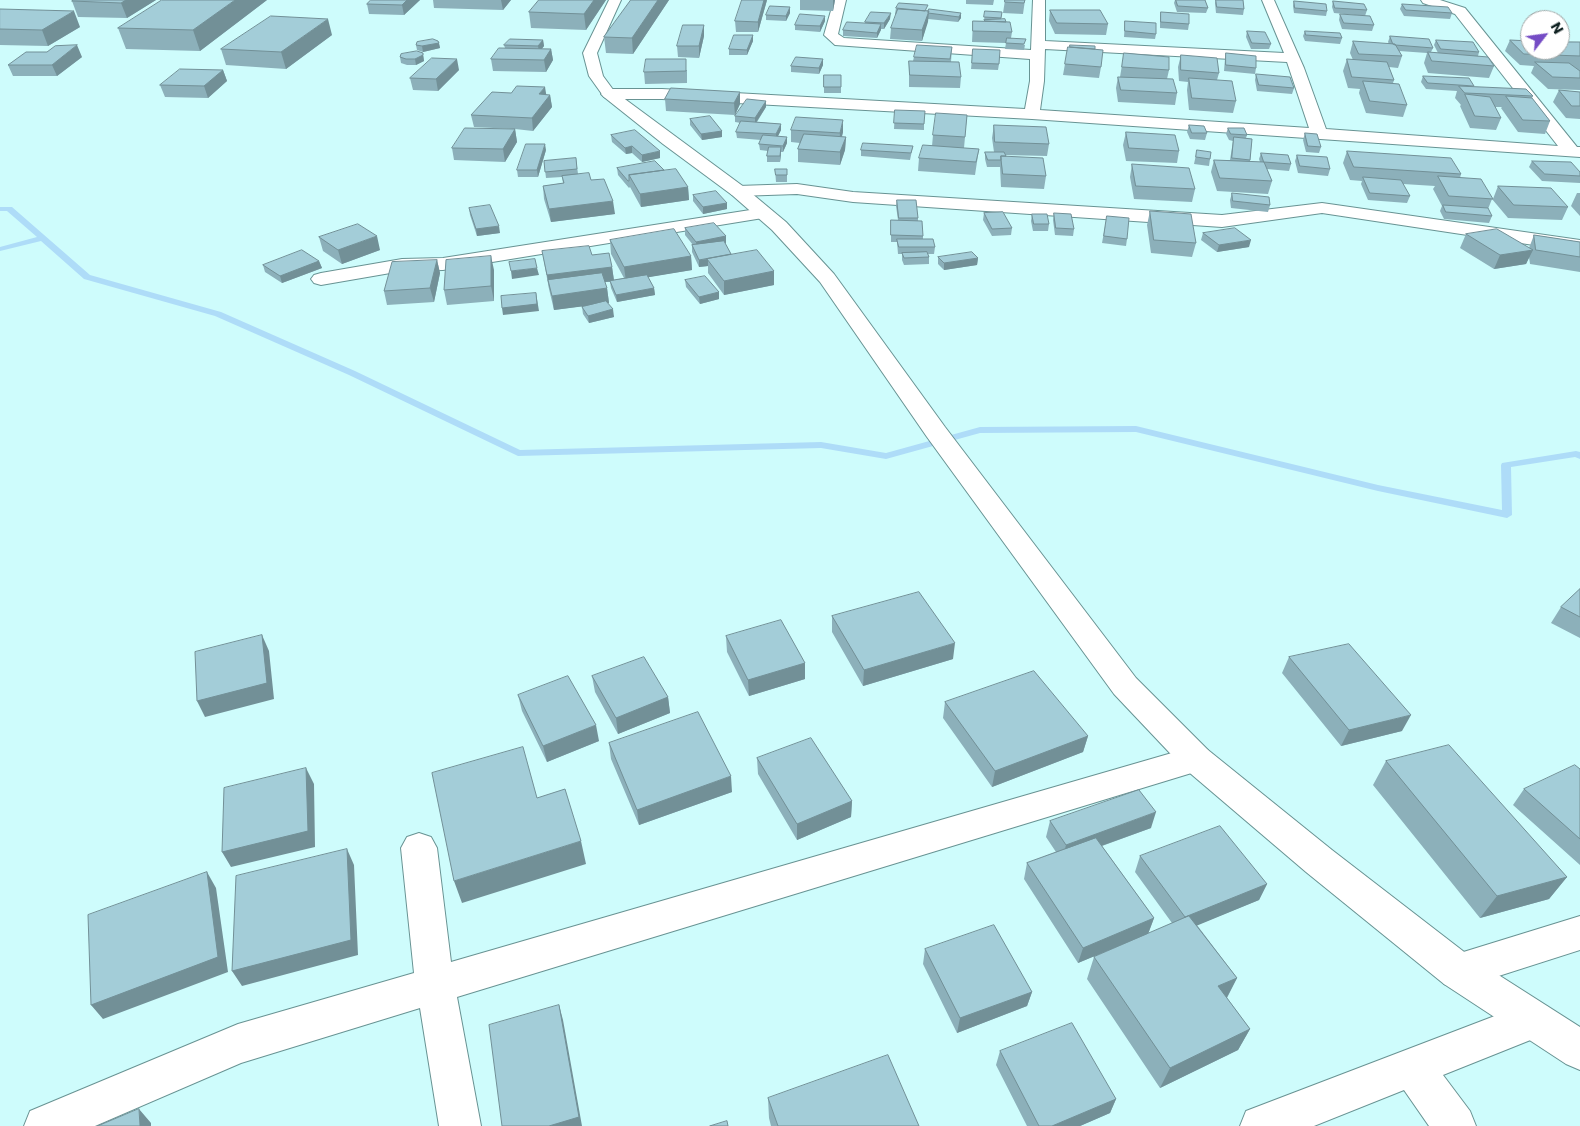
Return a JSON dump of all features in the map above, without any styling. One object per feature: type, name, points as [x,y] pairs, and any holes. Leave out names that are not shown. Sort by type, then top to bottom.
[{"type":"street","points":[[615,0],[590,53],[596,76],[609,94],[669,141],[738,191],[779,226],[827,278],[942,440],[1125,686],[1196,759],[1319,861],[1458,971],[1580,1050]]},
{"type":"street","points":[[840,0],[831,35],[840,42],[1293,58]]},
{"type":"street","points":[[1032,114],[1037,81],[1039,0]]},
{"type":"street","points":[[1268,0],[1293,58],[1319,134]]},
{"type":"street","points":[[1427,0],[1460,11],[1576,152]]},
{"type":"street","points":[[609,94],[662,94],[1032,114],[1576,152]]},
{"type":"street","points":[[738,191],[797,189],[853,197],[1222,221],[1322,208],[1580,246]]},
{"type":"street","points":[[321,279],[402,265],[444,264],[763,213]]},
{"type":"street","points":[[45,1126],[238,1044],[1196,759]]},
{"type":"street","points":[[419,848],[435,985],[460,1126]]},
{"type":"street","points":[[1458,971],[1580,933]]},
{"type":"street","points":[[1260,1126],[1534,1020]]},
{"type":"street","points":[[1412,1067],[1455,1126]]},
{"type":"building","points":[[126,0],[121,3],[72,1]]},
{"type":"building","points":[[162,0],[235,0],[193,30],[118,28]]},
{"type":"building","points":[[371,0],[407,0],[402,5],[367,4]]},
{"type":"building","points":[[539,0],[594,0],[584,14],[529,12]]},
{"type":"building","points":[[631,0],[658,0],[632,38],[604,37]]},
{"type":"building","points":[[742,0],[764,0],[758,22],[735,21]]},
{"type":"building","points":[[1005,0],[1025,0],[1024,3],[1005,2]]},
{"type":"building","points":[[1176,0],[1205,0],[1208,8],[1178,6]]},
{"type":"building","points":[[1216,0],[1243,0],[1244,9],[1217,7]]},
{"type":"building","points":[[1294,1],[1326,4],[1327,11],[1295,8]]},
{"type":"building","points":[[1333,1],[1364,4],[1367,10],[1335,8]]},
{"type":"building","points":[[899,3],[928,5],[925,11],[896,8]]},
{"type":"building","points":[[1402,4],[1448,7],[1452,13],[1406,10]]},
{"type":"building","points":[[770,6],[790,7],[786,16],[766,15]]},
{"type":"building","points":[[0,9],[74,11],[42,30],[0,29]]},
{"type":"building","points":[[898,9],[929,11],[922,30],[891,28]]},
{"type":"building","points":[[929,9],[961,13],[959,17],[928,13]]},
{"type":"building","points":[[1050,10],[1100,10],[1108,24],[1057,23]]},
{"type":"building","points":[[985,11],[1002,12],[1001,18],[984,17]]},
{"type":"building","points":[[871,12],[891,13],[884,23],[865,22]]},
{"type":"building","points":[[1161,12],[1189,14],[1189,24],[1161,22]]},
{"type":"building","points":[[800,14],[825,16],[820,26],[795,25]]},
{"type":"building","points":[[1340,14],[1370,16],[1374,25],[1344,23]]},
{"type":"building","points":[[271,16],[328,19],[281,52],[221,49]]},
{"type":"building","points":[[1005,19],[1006,22],[984,20]]},
{"type":"building","points":[[973,21],[1010,22],[1012,32],[973,31]]},
{"type":"building","points":[[1125,21],[1156,23],[1156,34],[1125,31]]},
{"type":"building","points":[[847,22],[881,24],[877,33],[843,30]]},
{"type":"building","points":[[683,25],[704,25],[699,46],[677,46]]},
{"type":"building","points":[[1247,31],[1265,32],[1271,44],[1252,43]]},
{"type":"building","points":[[1305,31],[1340,33],[1342,38],[1306,35]]},
{"type":"building","points":[[734,35],[753,35],[747,50],[729,49]]},
{"type":"building","points":[[1390,36],[1429,39],[1433,48],[1395,45]]},
{"type":"building","points":[[1007,38],[1026,39],[1024,44],[1006,43]]},
{"type":"building","points":[[433,39],[439,43],[422,46],[416,45],[417,42]]},
{"type":"building","points":[[510,39],[543,40],[538,46],[504,45]]},
{"type":"building","points":[[1436,40],[1473,42],[1479,52],[1441,49]]},
{"type":"building","points":[[1510,40],[1520,40],[1520,50]]},
{"type":"building","points":[[1353,41],[1395,44],[1402,56],[1359,54]]},
{"type":"building","points":[[1570,42],[1580,42],[1580,56],[1570,56]]},
{"type":"building","points":[[77,45],[52,65],[8,65],[26,52],[47,52],[55,46]]},
{"type":"building","points":[[917,45],[952,47],[950,59],[914,57]]},
{"type":"building","points":[[1070,45],[1095,46],[1095,49],[1070,47]]},
{"type":"building","points":[[1068,47],[1103,50],[1101,67],[1065,64]]},
{"type":"building","points":[[499,48],[551,49],[544,60],[491,59]]},
{"type":"building","points":[[973,49],[1000,50],[999,64],[972,63]]},
{"type":"building","points":[[417,51],[423,53],[423,55],[415,59],[400,57],[401,54]]},
{"type":"building","points":[[1428,52],[1488,57],[1494,66],[1432,61]]},
{"type":"building","points":[[1124,53],[1169,57],[1169,70],[1122,67]]},
{"type":"building","points":[[1226,53],[1256,56],[1256,68],[1226,65]]},
{"type":"building","points":[[1181,55],[1217,58],[1219,73],[1181,70]]},
{"type":"building","points":[[796,57],[823,59],[819,68],[791,66]]},
{"type":"building","points":[[432,58],[457,59],[436,79],[410,78]]},
{"type":"building","points":[[646,59],[686,59],[686,71],[644,72]]},
{"type":"building","points":[[1347,59],[1387,62],[1394,80],[1352,77]]},
{"type":"building","points":[[909,61],[959,62],[961,77],[910,75]]},
{"type":"building","points":[[1535,62],[1569,63],[1580,71],[1580,78],[1553,77]]},
{"type":"building","points":[[180,69],[223,70],[204,86],[160,85]]},
{"type":"building","points":[[1256,74],[1290,77],[1294,88],[1259,85]]},
{"type":"building","points":[[824,75],[841,75],[841,87],[824,87]]},
{"type":"building","points":[[1423,76],[1469,78],[1474,86],[1428,83]]},
{"type":"building","points":[[1118,77],[1173,79],[1177,93],[1121,90]]},
{"type":"building","points":[[1189,78],[1232,81],[1236,101],[1192,98]]},
{"type":"building","points":[[1363,81],[1399,84],[1407,105],[1370,101]]},
{"type":"building","points":[[517,86],[545,87],[539,94],[550,95],[532,118],[471,115],[492,92],[511,93]]},
{"type":"building","points":[[1459,86],[1526,89],[1533,96],[1465,93]]},
{"type":"building","points":[[671,88],[740,92],[734,103],[665,99]]},
{"type":"building","points":[[1559,90],[1580,92],[1580,106],[1572,106]]},
{"type":"building","points":[[1465,94],[1490,97],[1501,118],[1475,116]]},
{"type":"building","points":[[1506,96],[1532,98],[1550,121],[1523,120]]},
{"type":"building","points":[[747,99],[766,101],[755,118],[735,116]]},
{"type":"building","points":[[895,110],[925,111],[924,124],[894,123]]},
{"type":"building","points":[[936,113],[967,115],[965,137],[933,135]]},
{"type":"building","points":[[710,116],[722,131],[701,134],[690,119]]},
{"type":"building","points":[[796,117],[843,120],[840,133],[791,130]]},
{"type":"building","points":[[741,121],[781,124],[776,134],[736,132]]},
{"type":"building","points":[[994,125],[1046,127],[1049,144],[995,142]]},
{"type":"building","points":[[1189,125],[1204,126],[1207,133],[1192,133]]},
{"type":"building","points":[[465,128],[515,129],[503,149],[452,148]]},
{"type":"building","points":[[1228,128],[1244,128],[1247,135],[1231,134]]},
{"type":"building","points":[[635,130],[660,151],[642,155],[632,146],[625,148],[611,135]]},
{"type":"building","points":[[1126,132],[1175,135],[1179,151],[1129,148]]},
{"type":"building","points":[[1305,133],[1317,134],[1321,147],[1308,146]]},
{"type":"building","points":[[804,134],[846,137],[840,152],[798,149]]},
{"type":"building","points":[[763,135],[787,137],[783,146],[759,144]]},
{"type":"building","points":[[1234,137],[1252,139],[1250,160],[1232,158]]},
{"type":"building","points":[[863,143],[913,146],[911,153],[861,150]]},
{"type":"building","points":[[526,144],[545,144],[537,170],[517,170]]},
{"type":"building","points":[[923,145],[979,149],[976,162],[919,158]]},
{"type":"building","points":[[769,147],[781,147],[780,156],[767,156]]},
{"type":"building","points":[[1197,150],[1211,152],[1210,159],[1196,157]]},
{"type":"building","points":[[1347,151],[1451,158],[1461,174],[1354,167]]},
{"type":"building","points":[[985,152],[1004,152],[1006,156],[1001,156],[1001,160],[988,160]]},
{"type":"building","points":[[1261,153],[1288,155],[1291,164],[1264,162]]},
{"type":"building","points":[[1297,155],[1327,157],[1330,169],[1300,166]]},
{"type":"building","points":[[1001,156],[1043,158],[1046,176],[1003,174]]},
{"type":"building","points":[[576,158],[577,169],[545,172],[544,161]]},
{"type":"building","points":[[1214,160],[1264,162],[1272,181],[1220,178]]},
{"type":"building","points":[[655,161],[664,170],[629,175],[629,181],[617,168]]},
{"type":"building","points":[[1532,161],[1571,162],[1580,172],[1580,176],[1545,174]]},
{"type":"building","points":[[1132,164],[1189,168],[1195,189],[1136,186]]},
{"type":"building","points":[[676,169],[688,187],[640,194],[629,175]]},
{"type":"building","points":[[775,169],[787,169],[787,175],[776,175]]},
{"type":"building","points":[[589,173],[591,180],[604,179],[613,201],[549,209],[543,186],[564,183],[562,176]]},
{"type":"building","points":[[1438,176],[1481,179],[1493,199],[1449,196]]},
{"type":"building","points":[[1363,177],[1401,180],[1410,196],[1370,193]]},
{"type":"building","points":[[1498,186],[1551,188],[1568,207],[1514,205]]},
{"type":"building","points":[[716,191],[727,203],[703,207],[693,195]]},
{"type":"building","points":[[1232,193],[1269,197],[1270,205],[1233,201]]},
{"type":"building","points":[[897,200],[916,200],[918,218],[899,218]]},
{"type":"building","points":[[490,205],[499,226],[476,229],[469,208]]},
{"type":"building","points":[[1443,205],[1488,208],[1492,216],[1446,212]]},
{"type":"building","points":[[1150,211],[1191,214],[1196,243],[1154,240]]},
{"type":"building","points":[[1003,212],[1012,228],[992,229],[984,213]]},
{"type":"building","points":[[1054,213],[1071,214],[1074,229],[1056,228]]},
{"type":"building","points":[[1032,214],[1047,214],[1049,224],[1034,224]]},
{"type":"building","points":[[1107,216],[1129,218],[1127,239],[1104,236]]},
{"type":"building","points":[[891,220],[922,221],[923,236],[891,235]]},
{"type":"building","points":[[714,223],[726,236],[696,242],[685,228]]},
{"type":"building","points":[[358,224],[377,236],[338,250],[319,237]]},
{"type":"building","points":[[1235,228],[1251,240],[1219,245],[1203,233]]},
{"type":"building","points":[[674,229],[691,256],[624,267],[610,240]]},
{"type":"building","points":[[1497,229],[1533,250],[1500,255],[1466,234]]},
{"type":"building","points":[[1534,235],[1580,242],[1580,257],[1536,250]]},
{"type":"building","points":[[897,239],[933,239],[935,247],[899,247]]},
{"type":"building","points":[[724,241],[731,254],[699,260],[692,245]]},
{"type":"building","points":[[589,246],[592,255],[609,253],[612,267],[547,275],[542,251]]},
{"type":"building","points":[[302,250],[319,261],[280,276],[263,265]]},
{"type":"building","points":[[757,250],[774,271],[724,281],[707,259]]},
{"type":"building","points":[[927,252],[929,257],[904,258],[902,253]]},
{"type":"building","points":[[972,252],[978,258],[944,263],[938,257]]},
{"type":"building","points":[[491,256],[491,286],[444,290],[446,260]]},
{"type":"building","points":[[535,259],[537,268],[511,271],[509,262]]},
{"type":"building","points":[[437,260],[430,288],[384,291],[392,262]]},
{"type":"building","points":[[602,273],[607,288],[552,296],[548,280]]},
{"type":"building","points":[[647,275],[654,288],[616,295],[610,281]]},
{"type":"building","points":[[705,276],[719,292],[699,297],[685,280]]},
{"type":"building","points":[[536,293],[537,304],[502,308],[501,296]]},
{"type":"building","points":[[606,301],[613,309],[588,316],[582,307]]},
{"type":"building","points":[[1580,589],[1580,617],[1561,607]]},
{"type":"building","points":[[919,592],[955,643],[864,670],[832,616]]},
{"type":"building","points":[[781,620],[805,663],[748,680],[726,636]]},
{"type":"building","points":[[262,635],[267,683],[197,701],[195,652]]},
{"type":"building","points":[[1349,644],[1411,715],[1349,730],[1289,657]]},
{"type":"building","points":[[644,657],[668,697],[616,718],[592,676]]},
{"type":"building","points":[[1034,671],[1088,736],[995,771],[945,702]]},
{"type":"building","points":[[568,676],[596,725],[543,746],[518,695]]},
{"type":"building","points":[[698,712],[731,776],[637,810],[609,743]]},
{"type":"building","points":[[811,738],[852,801],[797,824],[757,758]]},
{"type":"building","points":[[1449,745],[1567,877],[1497,896],[1386,761]]},
{"type":"building","points":[[523,747],[537,798],[565,789],[581,841],[454,881],[432,773]]},
{"type":"building","points":[[1575,765],[1580,769],[1580,839],[1524,789]]},
{"type":"building","points":[[306,768],[308,831],[222,852],[224,788]]},
{"type":"building","points":[[1139,790],[1156,812],[1066,845],[1050,821]]},
{"type":"building","points":[[1220,826],[1267,884],[1185,917],[1140,856]]},
{"type":"building","points":[[1096,838],[1154,918],[1083,948],[1027,863]]},
{"type":"building","points":[[347,849],[351,940],[232,971],[236,876]]},
{"type":"building","points":[[207,872],[218,957],[91,1005],[88,915]]},
{"type":"building","points":[[1189,916],[1237,978],[1218,986],[1250,1029],[1170,1068],[1094,957]]},
{"type":"building","points":[[994,925],[1032,992],[960,1018],[925,949]]},
{"type":"building","points":[[559,1005],[579,1117],[549,1126],[502,1126],[489,1025]]},
{"type":"building","points":[[1072,1023],[1116,1099],[1052,1126],[1039,1126],[1000,1051]]},
{"type":"building","points":[[888,1055],[919,1126],[778,1126],[768,1098]]},
{"type":"building","points":[[139,1109],[140,1126],[98,1126]]},
{"type":"building","points":[[727,1121],[728,1126],[710,1126]]},
{"type":"waterway","points":[[0,209],[9,209],[42,238]]},
{"type":"waterway","points":[[0,249],[42,238]]},
{"type":"waterway","points":[[42,238],[87,277],[218,314],[352,373],[518,453],[821,445],[886,456],[980,430],[1136,429],[1378,488],[1507,515],[1506,465],[1576,454],[1580,456]]}]
